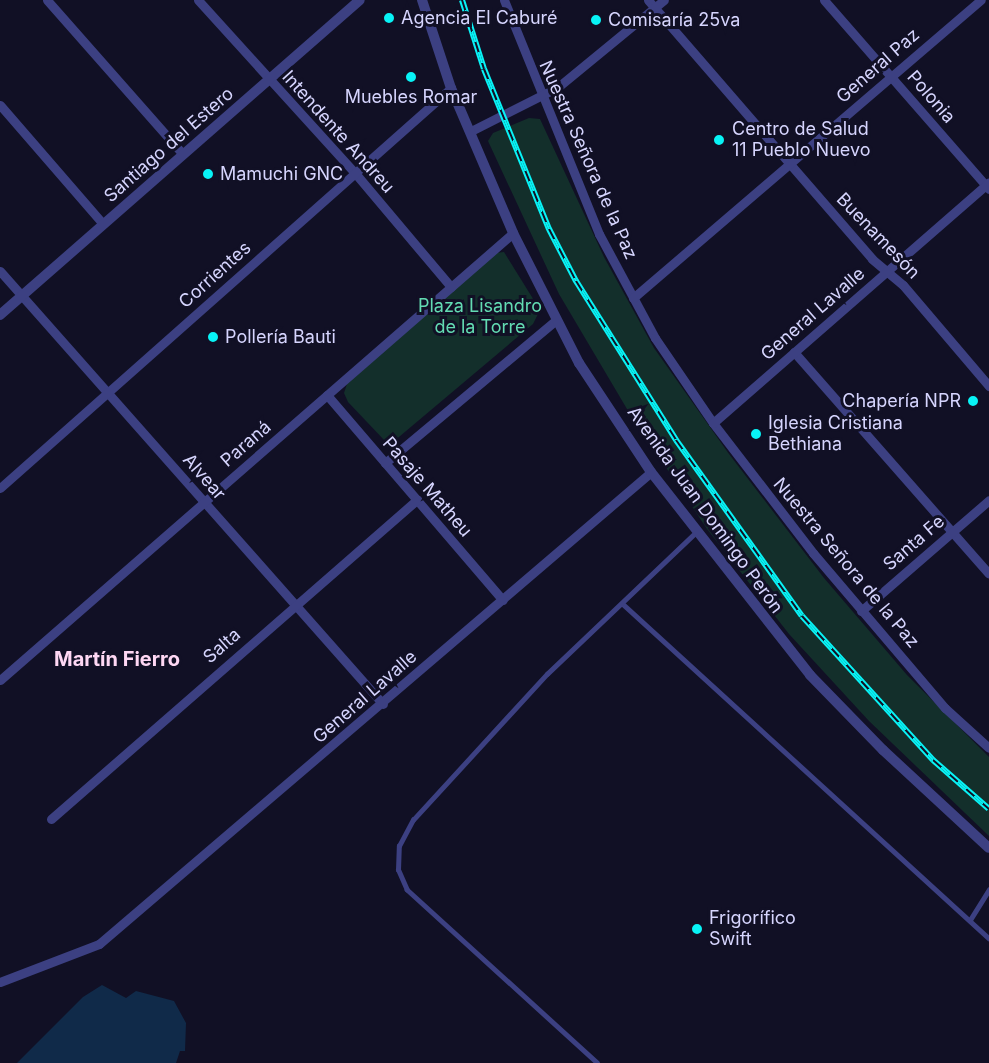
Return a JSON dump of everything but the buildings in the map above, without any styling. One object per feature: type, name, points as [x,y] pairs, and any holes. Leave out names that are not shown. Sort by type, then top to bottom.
[{"type":"street","points":[[47,0],[183,154]]},
{"type":"street","name":"Intendente Andreu","points":[[198,0],[268,80],[355,173],[451,287]]},
{"type":"street","name":"Avenida Juan Domingo Perón","points":[[423,0],[451,88],[513,233],[579,363],[651,472],[699,529],[753,605],[810,675],[883,750],[989,848]]},
{"type":"street","name":"Nuestra Señora de la Paz","points":[[504,0],[541,98],[599,234],[655,338],[713,423],[861,611],[945,708],[989,748]]},
{"type":"street","points":[[471,131],[541,98],[652,4],[664,0]]},
{"type":"street","name":"Polonia","points":[[824,0],[988,185]]},
{"type":"street","name":"General Paz","points":[[633,298],[981,0]]},
{"type":"street","name":"Santiago del Estero","points":[[0,315],[356,2]]},
{"type":"street","name":"Buenamesón","points":[[652,4],[872,259],[888,270],[989,386]]},
{"type":"street","name":"Corrientes","points":[[0,488],[451,88]]},
{"type":"street","points":[[0,105],[103,224]]},
{"type":"street","name":"General Lavalle","points":[[713,423],[988,185]]},
{"type":"street","name":"Paraná","points":[[0,680],[513,233]]},
{"type":"street","name":"Alvear","points":[[0,271],[383,704]]},
{"type":"street","points":[[385,463],[556,320]]},
{"type":"street","points":[[794,352],[989,574]]},
{"type":"street","name":"Pasaje Matheu","points":[[327,395],[503,600]]},
{"type":"street","name":"General Lavalle","points":[[0,982],[99,944],[383,704],[651,472]]},
{"type":"street","name":"Salta","points":[[51,819],[417,500]]},
{"type":"street","name":"Santa Fe","points":[[861,611],[989,500]]},
{"type":"lane","points":[[597,1063],[407,890],[398,870],[399,846],[413,820],[547,674],[624,605],[699,529]]},
{"type":"lane","points":[[624,605],[989,938]]},
{"type":"lane","points":[[970,920],[989,889]]},
{"type":"green space","points":[[529,118],[540,119],[604,257],[654,348],[729,454],[824,578],[907,675],[989,757],[989,836],[869,721],[789,634],[707,529],[627,409],[559,294],[488,141],[493,133]]},
{"type":"green space","name":"Plaza Lisandro de la Torre","points":[[504,252],[540,310],[533,324],[393,442],[385,441],[348,402],[344,393],[347,384],[496,253]]},
{"type":"water","points":[[102,985],[126,998],[136,991],[174,1001],[186,1023],[185,1051],[180,1051],[176,1063],[17,1063],[83,997]]},
{"type":"railway","points":[[462,0],[484,69],[549,229],[576,281],[676,440],[802,616],[933,760],[989,809]]},
{"type":"place","name":"Agencia El Caburé","points":[[389,18]]},
{"type":"place","name":"Comisaría 25va","points":[[596,20]]},
{"type":"place","name":"Muebles Romar","points":[[411,77]]},
{"type":"place","name":"Centro de Salud 11 Pueblo Nuevo","points":[[719,140]]},
{"type":"place","name":"Mamuchi GNC","points":[[208,174]]},
{"type":"place","name":"Pollería Bauti","points":[[213,337]]},
{"type":"place","name":"Chapería NPR","points":[[973,401]]},
{"type":"place","name":"Iglesia Cristiana Bethiana","points":[[756,434]]},
{"type":"place","name":"Frigorífico Swift","points":[[697,929]]},
{"type":"district","name":"Martín Fierro","points":[[117,659]]}]
